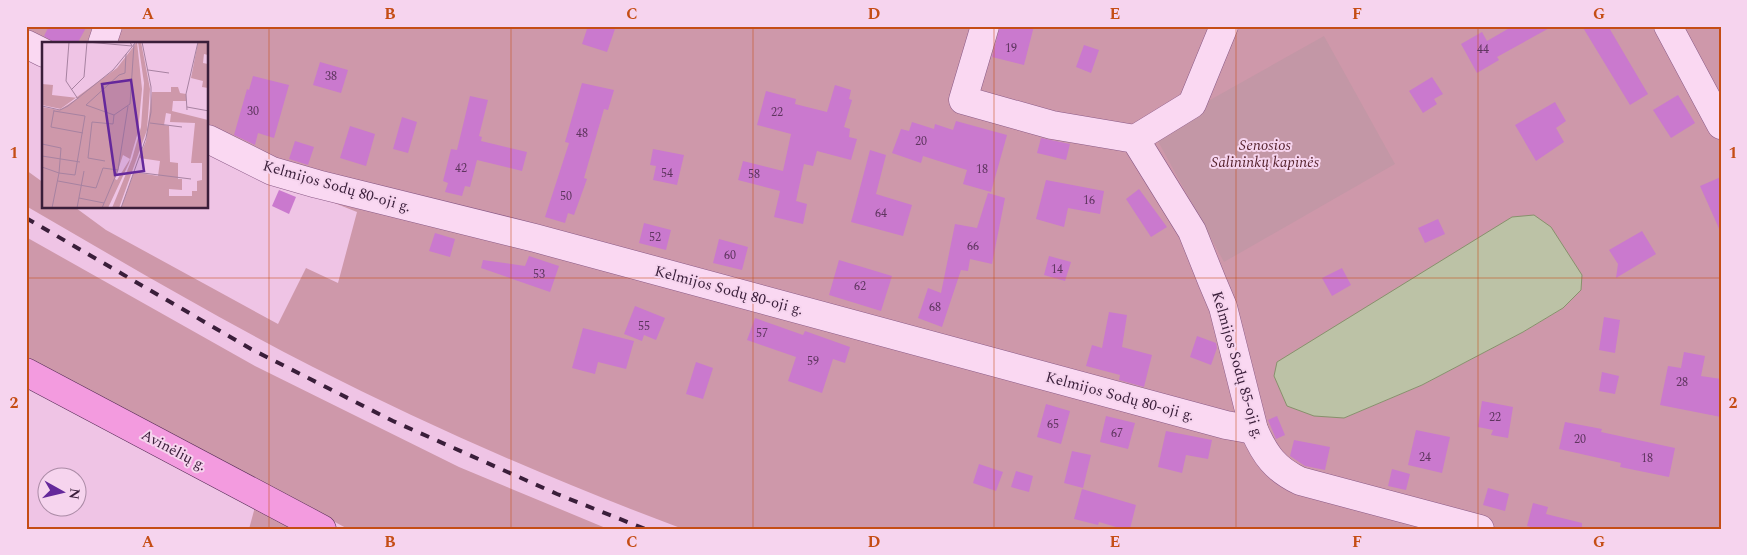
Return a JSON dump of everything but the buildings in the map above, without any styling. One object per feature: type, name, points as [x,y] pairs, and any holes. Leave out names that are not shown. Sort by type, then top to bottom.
[{"type":"main road","name":"Avinėlių g.","points":[[26,372],[322,529]]},
{"type":"street","points":[[103,42],[108,26]]},
{"type":"street","points":[[985,26],[963,100],[1052,125],[1135,138],[1192,104],[1224,26]]},
{"type":"street","points":[[1668,26],[1721,125]]},
{"type":"street","points":[[26,44],[42,53]]},
{"type":"street","name":"Kelmijos Sodų 85-oji g.","points":[[1135,138],[1192,231],[1223,307],[1254,430],[1262,447],[1272,461],[1287,475],[1300,481],[1480,529]]},
{"type":"street","name":"Kelmijos Sodų 80-oji g.","points":[[209,140],[272,171],[317,184],[535,238],[1218,423],[1254,430]]},
{"type":"green space","points":[[26,26],[1721,26],[1721,529],[683,529],[496,453],[358,390],[240,328],[26,206],[26,170],[42,182],[42,209],[77,209],[106,230],[278,324],[306,268],[338,283],[357,212],[249,169],[209,148],[209,42],[42,42],[42,45],[26,53]],"holes":[[[1563,308],[1523,332],[1422,385],[1344,418]]]},
{"type":"green space","name":"Senosios Salininkų kapinės","points":[[1324,36],[1395,164],[1224,262],[1153,132]]},
{"type":"green space","points":[[26,237],[255,366],[459,467],[608,529],[348,529],[26,358]]},
{"type":"green space","points":[[255,507],[296,529],[249,529]]},
{"type":"shaded area","points":[[1534,215],[1551,227],[1582,275],[1581,290],[1563,308],[1523,332],[1422,385],[1344,418],[1314,416],[1287,406],[1274,376],[1277,362],[1512,217]]},
{"type":"railway","points":[[26,218],[251,349],[393,421],[557,494],[645,529]]}]
